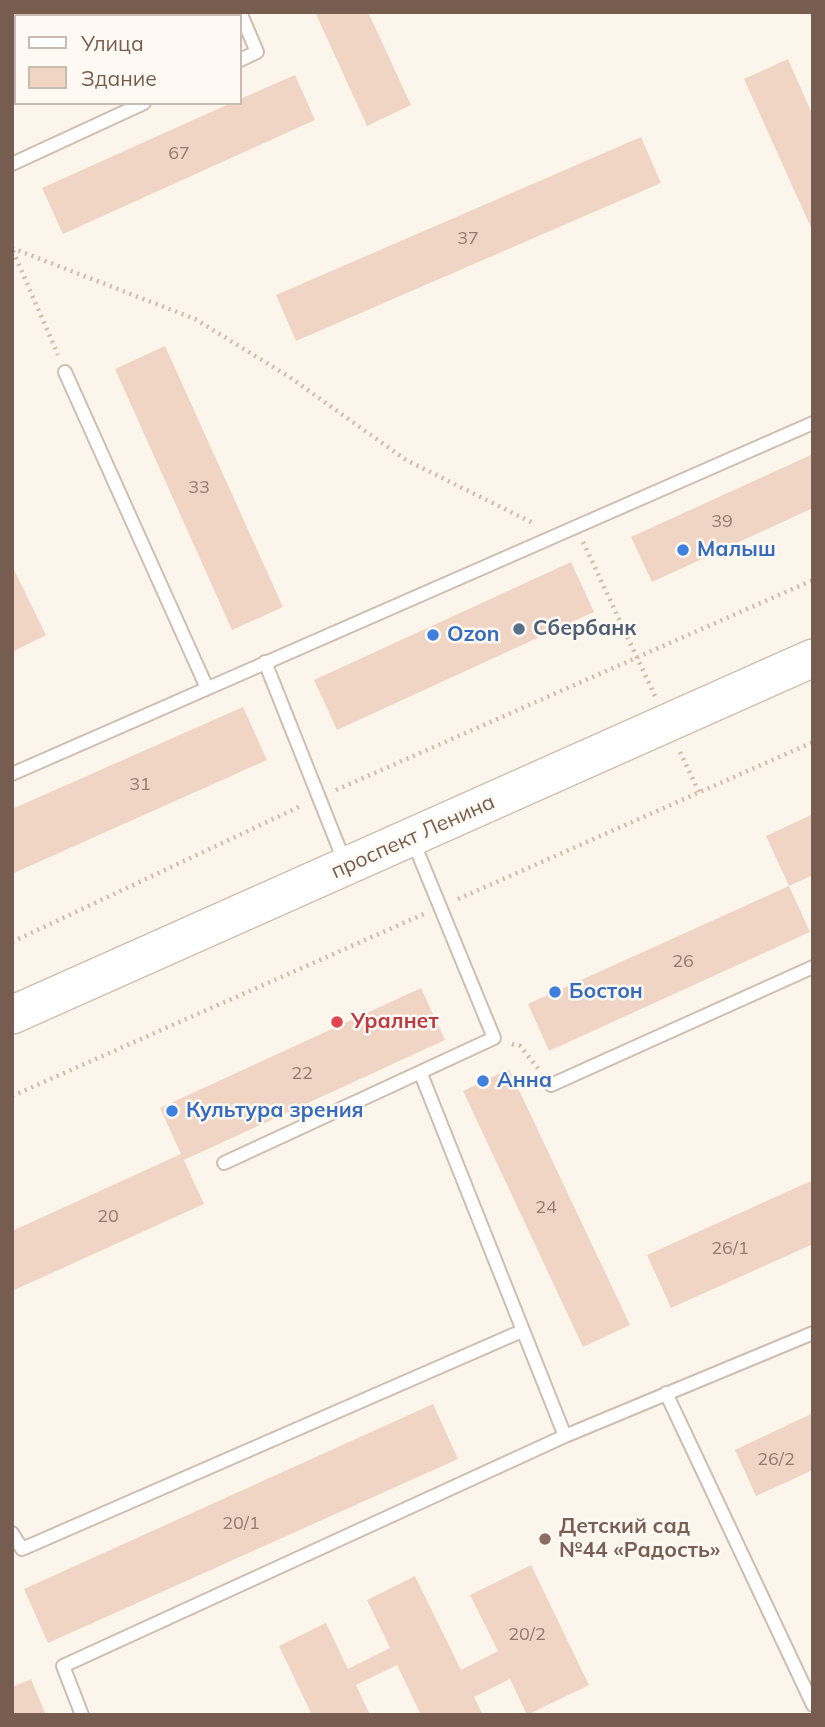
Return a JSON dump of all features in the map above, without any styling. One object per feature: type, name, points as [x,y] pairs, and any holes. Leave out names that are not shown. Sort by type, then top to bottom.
[{"type":"street","name":"проспект Ленина","points":[[12,1015],[813,658]]},
{"type":"lane","points":[[242,17],[257,52],[242,59]]},
{"type":"lane","points":[[12,164],[140,105]]},
{"type":"lane","points":[[65,372],[207,688]]},
{"type":"lane","points":[[12,774],[813,423]]},
{"type":"lane","points":[[265,662],[347,866]]},
{"type":"lane","points":[[224,1163],[494,1038],[412,837]]},
{"type":"lane","points":[[551,1085],[813,967]]},
{"type":"lane","points":[[421,1074],[565,1436]]},
{"type":"lane","points":[[12,1533],[22,1549],[522,1331]]},
{"type":"lane","points":[[82,1715],[63,1666],[565,1436],[813,1334]]},
{"type":"lane","points":[[666,1393],[813,1705]]},
{"type":"path","points":[[13,249],[65,372]]},
{"type":"path","points":[[13,249],[195,319],[288,376],[406,460],[557,535]]},
{"type":"path","points":[[576,527],[699,792]]},
{"type":"path","points":[[12,942],[319,798],[813,580]]},
{"type":"path","points":[[12,1096],[813,742]]},
{"type":"path","points":[[494,1038],[520,1046],[551,1085]]},
{"type":"building","points":[[315,12],[368,12],[411,105],[367,126]]},
{"type":"building","points":[[788,59],[813,116],[813,232],[744,79]]},
{"type":"building","points":[[295,75],[315,120],[63,234],[42,188],[227,105],[242,105],[242,98]]},
{"type":"building","points":[[641,137],[661,183],[296,341],[276,295]]},
{"type":"building","points":[[165,346],[283,607],[232,630],[115,369]]},
{"type":"building","points":[[813,454],[813,508],[652,582],[631,537]]},
{"type":"building","points":[[571,562],[594,612],[337,730],[314,680]]},
{"type":"building","points":[[12,566],[46,635],[12,652]]},
{"type":"building","points":[[243,707],[267,760],[14,873],[12,809]]},
{"type":"building","points":[[813,814],[813,875],[789,886],[766,836]]},
{"type":"building","points":[[789,886],[810,932],[549,1051],[528,1004]]},
{"type":"building","points":[[421,988],[445,1040],[184,1160],[204,1204],[12,1291],[12,1231],[181,1154],[160,1108]]},
{"type":"building","points":[[509,1069],[630,1325],[583,1347],[463,1091]]},
{"type":"building","points":[[813,1180],[813,1244],[671,1308],[647,1255]]},
{"type":"building","points":[[433,1404],[458,1459],[48,1643],[24,1589]]},
{"type":"building","points":[[813,1413],[813,1470],[756,1496],[735,1450]]},
{"type":"building","points":[[531,1565],[589,1685],[527,1715],[510,1679],[474,1697],[483,1715],[421,1715],[397,1665],[356,1685],[370,1715],[312,1715],[279,1646],[326,1623],[348,1669],[390,1648],[367,1600],[415,1576],[461,1670],[498,1651],[470,1595]]},
{"type":"building","points":[[31,1679],[46,1715],[12,1715],[12,1687]]},
{"type":"place","name":"Малыш","points":[[683,550]]},
{"type":"place","name":"Сбербанк","points":[[519,629]]},
{"type":"place","name":"Ozon","points":[[433,635]]},
{"type":"place","name":"Бостон","points":[[555,992]]},
{"type":"place","name":"Уралнет","points":[[337,1022]]},
{"type":"place","name":"Анна","points":[[483,1081]]},
{"type":"place","name":"Культура зрения","points":[[172,1111]]},
{"type":"place","name":"Детский сад №44 «Радость»","points":[[545,1539]]}]
